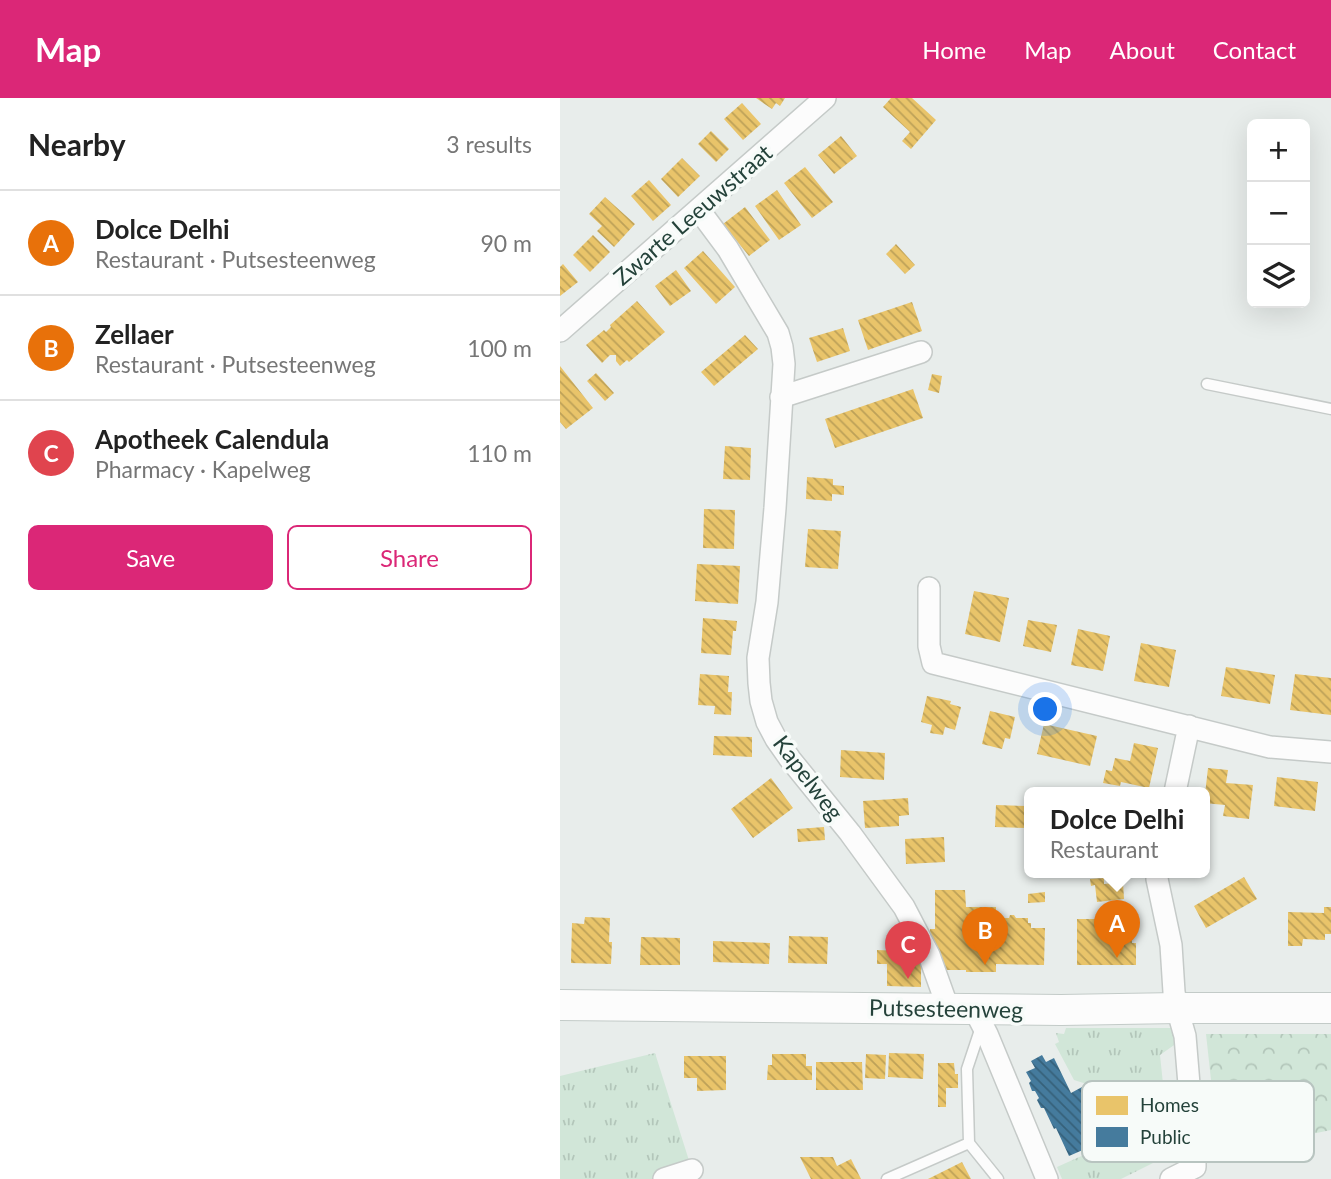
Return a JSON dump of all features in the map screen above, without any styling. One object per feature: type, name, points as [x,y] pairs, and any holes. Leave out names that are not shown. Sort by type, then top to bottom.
[{"type":"main road","name":"Putsesteenweg","points":[[560,1005],[968,1014],[1177,1008],[1331,1008]]},
{"type":"street","name":"Zwarte Leeuwstraat","points":[[560,331],[825,98]]},
{"type":"street","name":"Kapelweg","points":[[699,210],[728,249],[778,333],[782,347],[784,363],[769,575],[758,658],[759,683],[767,722],[790,759],[850,833],[904,907],[929,955],[968,1014],[1028,1131],[1047,1179]]},
{"type":"street","points":[[781,397],[922,352]]},
{"type":"street","points":[[929,588],[929,646],[933,663],[1269,747],[1331,752]]},
{"type":"street","points":[[1176,787],[1189,726]]},
{"type":"street","points":[[1157,878],[1172,953],[1174,992],[1185,1036],[1188,1081]]},
{"type":"street","points":[[1171,1179],[1195,1167],[1195,1162]]},
{"type":"street","points":[[664,1179],[692,1170]]},
{"type":"lane","points":[[1207,384],[1331,409]]},
{"type":"lane","points":[[968,1014],[969,1143],[998,1179]]},
{"type":"lane","points":[[887,1179],[969,1143]]},
{"type":"green space","points":[[1066,1028],[1175,1028],[1177,1043],[1160,1055],[1163,1081],[1082,1083],[1074,1080],[1055,1044],[1059,1042],[1056,1033],[1064,1034]]},
{"type":"green space","points":[[1206,1034],[1331,1034],[1331,1130],[1314,1133],[1314,1081],[1211,1081]]},
{"type":"green space","points":[[655,1053],[692,1170],[664,1179],[560,1179],[560,1076]]},
{"type":"green space","points":[[1082,1156],[1082,1162],[1155,1162],[1121,1179],[1062,1179],[1057,1167]]},
{"type":"building: Homes","points":[[756,98],[785,98],[780,106],[776,103],[772,109]]},
{"type":"building: Homes","points":[[891,98],[912,98],[936,120],[911,149],[902,141],[910,132],[883,107]]},
{"type":"building: Homes","points":[[742,103],[761,124],[743,140],[724,119]]},
{"type":"building: Homes","points":[[711,131],[729,149],[716,162],[698,144]]},
{"type":"building: Homes","points":[[841,136],[857,156],[834,174],[818,155]]},
{"type":"building: Homes","points":[[682,158],[700,176],[678,197],[661,179]]},
{"type":"building: Homes","points":[[805,167],[833,202],[812,218],[784,183]]},
{"type":"building: Homes","points":[[649,180],[671,205],[653,221],[631,196]]},
{"type":"building: Homes","points":[[777,190],[801,225],[779,240],[755,206]]},
{"type":"building: Homes","points":[[605,197],[635,224],[614,247],[597,231],[602,226],[589,214]]},
{"type":"building: Homes","points":[[745,207],[770,240],[749,256],[723,224]]},
{"type":"building: Homes","points":[[593,235],[610,252],[590,272],[573,255]]},
{"type":"building: Homes","points":[[896,244],[915,265],[905,274],[886,254]]},
{"type":"building: Homes","points":[[703,251],[735,287],[716,304],[684,268]]},
{"type":"building: Homes","points":[[563,264],[578,282],[560,296],[560,267]]},
{"type":"building: Homes","points":[[676,270],[691,291],[670,306],[655,286]]},
{"type":"building: Homes","points":[[637,301],[665,332],[629,362],[627,360],[620,366],[616,355],[610,355],[602,363],[586,345],[604,330],[606,332],[610,325]]},
{"type":"building: Homes","points":[[912,302],[922,331],[868,350],[858,320]]},
{"type":"building: Homes","points":[[843,328],[850,351],[817,362],[809,338]]},
{"type":"building: Homes","points":[[745,335],[758,349],[714,386],[701,372]]},
{"type":"building: Homes","points":[[560,366],[593,408],[566,429],[560,422]]},
{"type":"building: Homes","points":[[596,373],[614,393],[605,401],[587,381]]},
{"type":"building: Homes","points":[[932,374],[942,376],[939,393],[928,390]]},
{"type":"building: Homes","points":[[913,389],[923,418],[835,448],[825,419]]},
{"type":"building: Homes","points":[[725,446],[751,448],[750,480],[723,479]]},
{"type":"building: Homes","points":[[807,477],[833,479],[833,485],[844,486],[844,495],[832,494],[832,501],[806,499]]},
{"type":"building: Homes","points":[[704,509],[735,510],[734,549],[703,548]]},
{"type":"building: Homes","points":[[808,529],[841,531],[838,569],[805,567]]},
{"type":"building: Homes","points":[[697,564],[740,566],[738,604],[695,601]]},
{"type":"building: Homes","points":[[974,591],[1009,598],[1000,642],[965,634]]},
{"type":"building: Homes","points":[[703,618],[737,621],[736,631],[733,631],[731,655],[701,653]]},
{"type":"building: Homes","points":[[1028,620],[1057,625],[1051,652],[1023,646]]},
{"type":"building: Homes","points":[[1078,629],[1110,636],[1103,671],[1071,665]]},
{"type":"building: Homes","points":[[1141,643],[1176,650],[1169,687],[1134,681]]},
{"type":"building: Homes","points":[[1226,667],[1275,675],[1270,704],[1221,696]]},
{"type":"building: Homes","points":[[700,674],[729,676],[728,692],[732,692],[731,715],[714,714],[715,706],[698,705]]},
{"type":"building: Homes","points":[[1295,674],[1331,678],[1331,715],[1290,710]]},
{"type":"building: Homes","points":[[927,696],[951,701],[950,704],[961,707],[955,730],[945,727],[943,735],[930,733],[932,725],[921,722]]},
{"type":"building: Homes","points":[[990,711],[1015,717],[1010,739],[1005,738],[1002,749],[982,744]]},
{"type":"building: Homes","points":[[1044,724],[1097,736],[1090,766],[1037,754]]},
{"type":"building: Homes","points":[[714,736],[752,737],[752,757],[713,755]]},
{"type":"building: Homes","points":[[1134,743],[1158,748],[1149,787],[1121,782],[1120,786],[1103,783],[1106,770],[1112,771],[1115,758],[1130,761]]},
{"type":"building: Homes","points":[[841,750],[885,753],[884,780],[840,777]]},
{"type":"building: Homes","points":[[1208,768],[1228,770],[1226,783],[1253,785],[1249,819],[1223,816],[1225,805],[1210,804],[1210,787],[1206,787]]},
{"type":"building: Homes","points":[[1277,777],[1318,782],[1315,811],[1274,806]]},
{"type":"building: Homes","points":[[771,778],[793,808],[753,838],[731,809]]},
{"type":"building: Homes","points":[[908,798],[909,815],[899,816],[899,826],[865,828],[863,801]]},
{"type":"building: Homes","points":[[996,805],[1024,806],[1024,828],[995,827]]},
{"type":"building: Homes","points":[[824,827],[825,840],[798,842],[797,829]]},
{"type":"building: Homes","points":[[944,837],[945,862],[906,864],[905,839]]},
{"type":"building: Homes","points":[[1244,877],[1257,899],[1206,928],[1194,906]]},
{"type":"building: Homes","points":[[1104,878],[1104,884],[1123,882],[1124,899],[1097,902],[1095,885],[1091,886],[1090,879]]},
{"type":"building: Homes","points":[[935,890],[965,890],[966,907],[996,907],[996,918],[1009,918],[1014,915],[1016,918],[1028,918],[1031,928],[1045,928],[1044,965],[996,964],[996,972],[942,970],[934,953],[934,942],[930,942],[930,929],[935,929]]},
{"type":"building: Homes","points":[[1045,892],[1045,902],[1028,903],[1028,894]]},
{"type":"building: Homes","points":[[1324,907],[1331,907],[1331,934],[1325,934],[1325,940],[1303,939],[1302,946],[1288,946],[1288,912],[1324,913]]},
{"type":"building: Homes","points":[[585,917],[610,918],[611,964],[571,963],[572,923],[584,924]]},
{"type":"building: Homes","points":[[1077,919],[1132,919],[1136,965],[1077,965]]},
{"type":"building: Homes","points":[[789,936],[828,937],[827,964],[788,963]]},
{"type":"building: Homes","points":[[641,937],[680,938],[680,965],[640,965]]},
{"type":"building: Homes","points":[[713,941],[770,943],[769,964],[713,962]]},
{"type":"building: Homes","points":[[899,947],[912,948],[912,964],[921,963],[921,987],[887,986],[887,964],[877,964],[877,950],[899,951]]},
{"type":"building: Homes","points":[[889,1053],[924,1054],[923,1079],[888,1077]]},
{"type":"building: Homes","points":[[772,1054],[806,1054],[806,1066],[812,1066],[812,1080],[767,1080]]},
{"type":"building: Homes","points":[[866,1054],[886,1055],[885,1079],[865,1078]]},
{"type":"building: Homes","points":[[684,1056],[726,1056],[726,1090],[697,1091],[697,1078],[684,1078]]},
{"type":"building: Homes","points":[[816,1062],[862,1062],[863,1090],[816,1090]]},
{"type":"building: Homes","points":[[938,1063],[954,1063],[955,1074],[958,1074],[958,1088],[946,1088],[946,1107],[938,1107]]},
{"type":"building: Homes","points":[[800,1157],[833,1157],[837,1166],[851,1159],[861,1179],[811,1179]]},
{"type":"building: Homes","points":[[962,1162],[971,1179],[928,1179]]},
{"type":"building: Public","points":[[1042,1055],[1046,1062],[1054,1058],[1071,1093],[1082,1087],[1082,1150],[1069,1156],[1056,1128],[1054,1129],[1044,1108],[1041,1108],[1026,1072],[1035,1068],[1031,1061]]},
{"type":"place","name":"Dolce Delhi","points":[[1117,958]]},
{"type":"place","name":"Zellaer","points":[[985,965]]},
{"type":"place","name":"Apotheek Calendula","points":[[908,979]]}]
